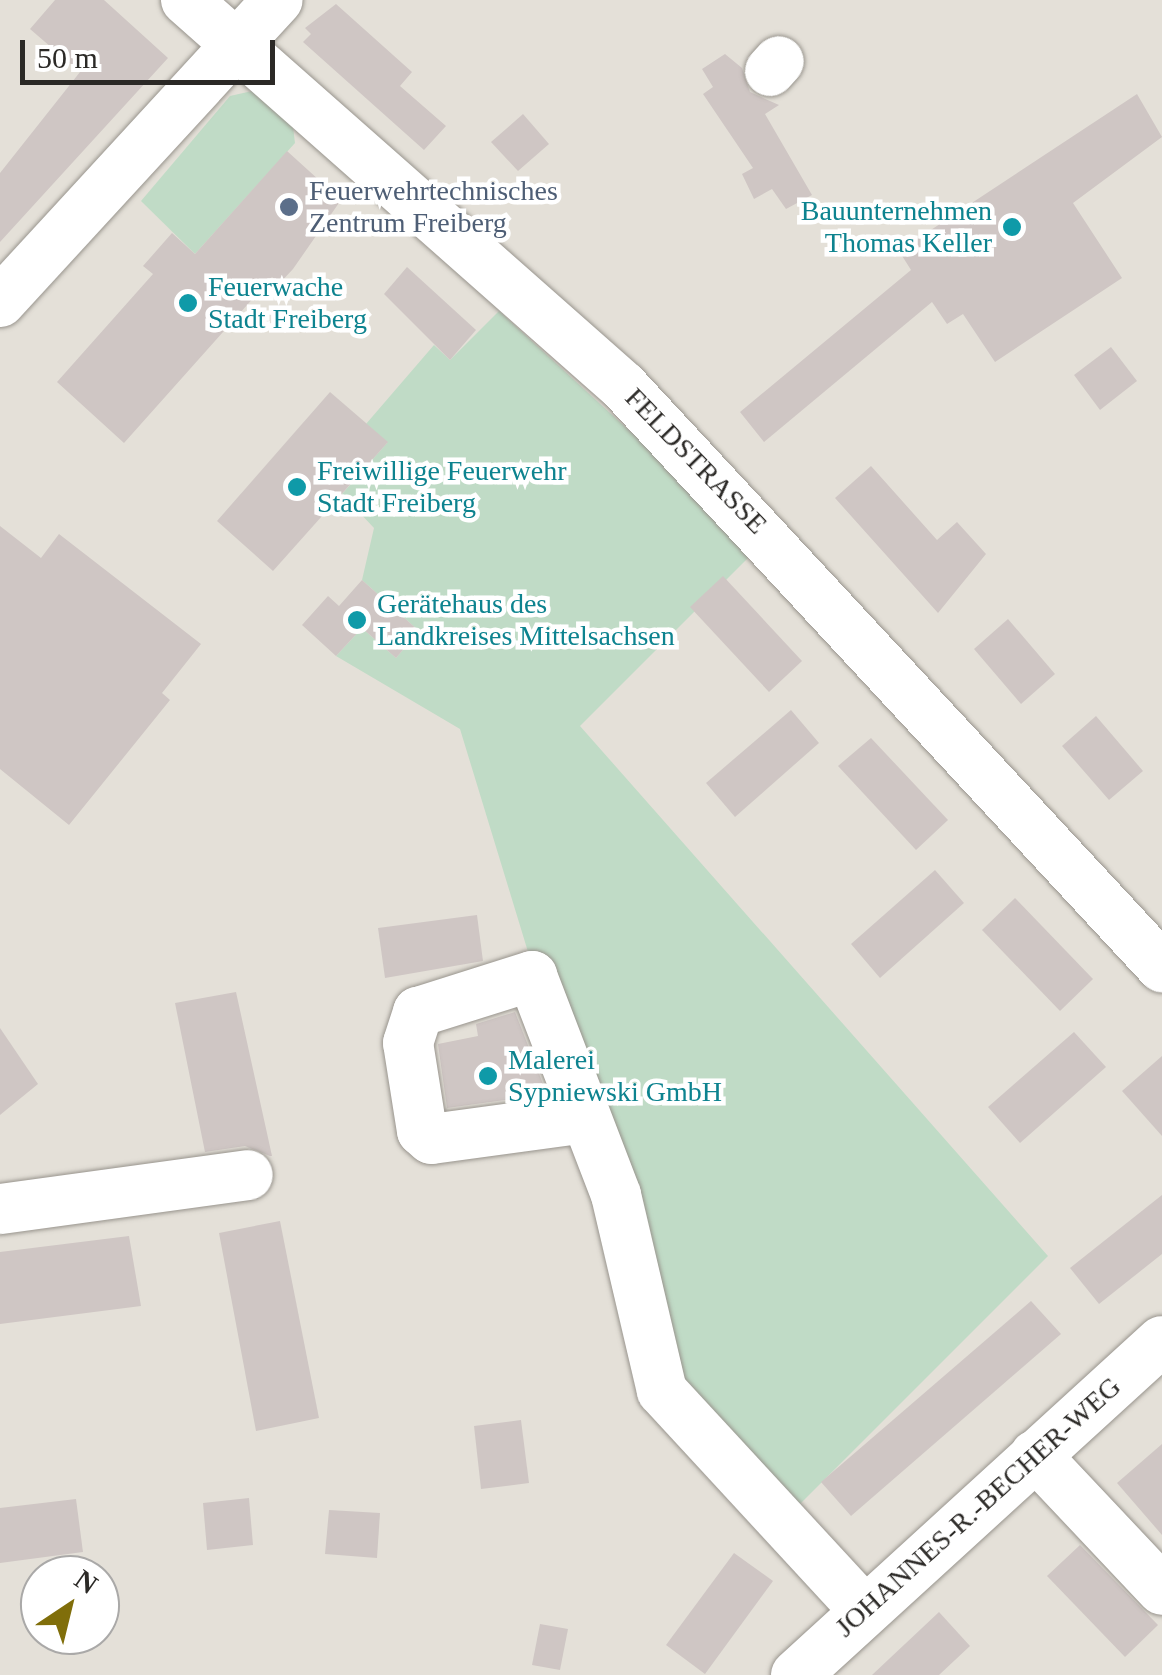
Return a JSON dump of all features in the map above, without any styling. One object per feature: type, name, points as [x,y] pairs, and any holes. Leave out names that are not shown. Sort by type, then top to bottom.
[{"type":"street","name":"FELDSTRASSE","points":[[186,0],[623,386],[1162,967]]},
{"type":"street","points":[[0,302],[278,0]]},
{"type":"street","points":[[586,1118],[616,1195],[662,1391],[863,1608]]},
{"type":"street","points":[[0,1209],[248,1175]]},
{"type":"street","name":"JOHANNES-R.-BECHER-WEG","points":[[796,1675],[863,1608],[1162,1342]]},
{"type":"street","points":[[1034,1454],[1162,1590]]},
{"type":"green space","points":[[252,91],[293,127],[295,143],[195,254],[141,201],[230,96]]},
{"type":"green space","points":[[499,311],[708,503],[770,536],[580,726],[1048,1256],[782,1522],[662,1391],[460,729],[336,656],[362,628],[396,658],[419,631],[362,580],[374,528],[342,494],[387,443],[366,424],[434,345],[450,360]]},
{"type":"building","points":[[55,0],[104,0],[168,58],[0,242],[0,173],[80,72],[30,29]]},
{"type":"building","points":[[336,4],[412,72],[400,86],[446,126],[424,150],[303,42],[311,34],[305,28]]},
{"type":"building","points":[[725,54],[742,68],[750,92],[779,105],[765,114],[812,195],[786,209],[772,189],[754,199],[742,174],[753,168],[703,94],[713,87],[702,69]]},
{"type":"building","name":"Bauunternehmen Thomas Keller","points":[[1137,94],[1162,137],[1073,203],[1122,278],[995,362],[963,314],[947,324],[932,302],[764,442],[740,412],[911,270],[899,251]]},
{"type":"building","points":[[523,114],[549,144],[518,171],[491,142]]},
{"type":"building","name":"Feuerwache Stadt Freiberg","points":[[287,151],[341,200],[293,269],[279,284],[272,277],[124,443],[57,382],[153,274],[143,266],[172,233],[195,254]]},
{"type":"building","points":[[407,267],[476,330],[450,360],[384,294]]},
{"type":"building","points":[[1111,347],[1137,381],[1100,410],[1074,375]]},
{"type":"building","name":"Freiwillige Feuerwehr Stadt Freiberg","points":[[330,392],[388,442],[273,571],[217,521]]},
{"type":"building","points":[[871,466],[937,540],[957,522],[986,554],[938,613],[835,498]]},
{"type":"building","points":[[0,526],[41,558],[59,534],[201,644],[162,693],[170,700],[69,825],[0,769]]},
{"type":"building","points":[[723,576],[802,661],[769,692],[690,607]]},
{"type":"building","name":"Gerätehaus des Landkreises Mittelsachsen","points":[[362,580],[419,631],[396,658],[362,628],[336,656],[302,625],[328,596],[339,606]]},
{"type":"building","points":[[1008,619],[1055,674],[1021,704],[974,649]]},
{"type":"building","points":[[791,710],[819,743],[735,817],[706,783]]},
{"type":"building","points":[[1096,716],[1143,771],[1109,800],[1062,746]]},
{"type":"building","points":[[871,738],[948,820],[916,850],[838,766]]},
{"type":"building","points":[[935,870],[964,903],[880,978],[851,944]]},
{"type":"building","points":[[1015,898],[1093,979],[1060,1011],[982,930]]},
{"type":"building","points":[[477,915],[483,961],[385,978],[378,928]]},
{"type":"building","points":[[236,992],[272,1156],[245,1146],[205,1152],[175,1003]]},
{"type":"building","name":"Malerei Sypniewski GmbH","points":[[515,1012],[547,1094],[447,1108],[438,1044],[478,1036],[476,1024]]},
{"type":"building","points":[[0,1028],[38,1084],[0,1115]]},
{"type":"building","points":[[1074,1032],[1106,1067],[1020,1143],[988,1107]]},
{"type":"building","points":[[1162,1056],[1162,1136],[1122,1091]]},
{"type":"building","points":[[1162,1195],[1162,1254],[1099,1304],[1070,1268]]},
{"type":"building","points":[[280,1221],[319,1418],[256,1431],[219,1233]]},
{"type":"building","points":[[129,1236],[141,1306],[0,1324],[0,1252]]},
{"type":"building","points":[[1031,1301],[1061,1334],[851,1516],[821,1482]]},
{"type":"building","points":[[521,1420],[529,1483],[481,1489],[474,1426]]},
{"type":"building","points":[[1162,1444],[1162,1535],[1117,1483]]},
{"type":"building","points":[[249,1498],[253,1545],[207,1550],[203,1503]]},
{"type":"building","points":[[76,1499],[83,1552],[20,1555],[20,1560],[0,1563],[0,1508]]},
{"type":"building","points":[[329,1510],[380,1513],[377,1558],[325,1554]]},
{"type":"building","points":[[1080,1545],[1158,1625],[1125,1657],[1047,1576]]},
{"type":"building","points":[[734,1553],[773,1581],[705,1674],[666,1645]]},
{"type":"building","points":[[939,1612],[970,1646],[939,1675],[872,1675]]},
{"type":"building","points":[[540,1624],[568,1629],[560,1670],[532,1665]]},
{"type":"place","name":"Feuerwehrtechnisches Zentrum Freiberg","points":[[289,207]]},
{"type":"place","name":"Bauunternehmen Thomas Keller","points":[[1012,227]]},
{"type":"place","name":"Feuerwache Stadt Freiberg","points":[[188,303]]},
{"type":"place","name":"Freiwillige Feuerwehr Stadt Freiberg","points":[[297,487]]},
{"type":"place","name":"Gerätehaus des Landkreises Mittelsachsen","points":[[357,620]]},
{"type":"place","name":"Malerei Sypniewski GmbH","points":[[488,1076]]}]
